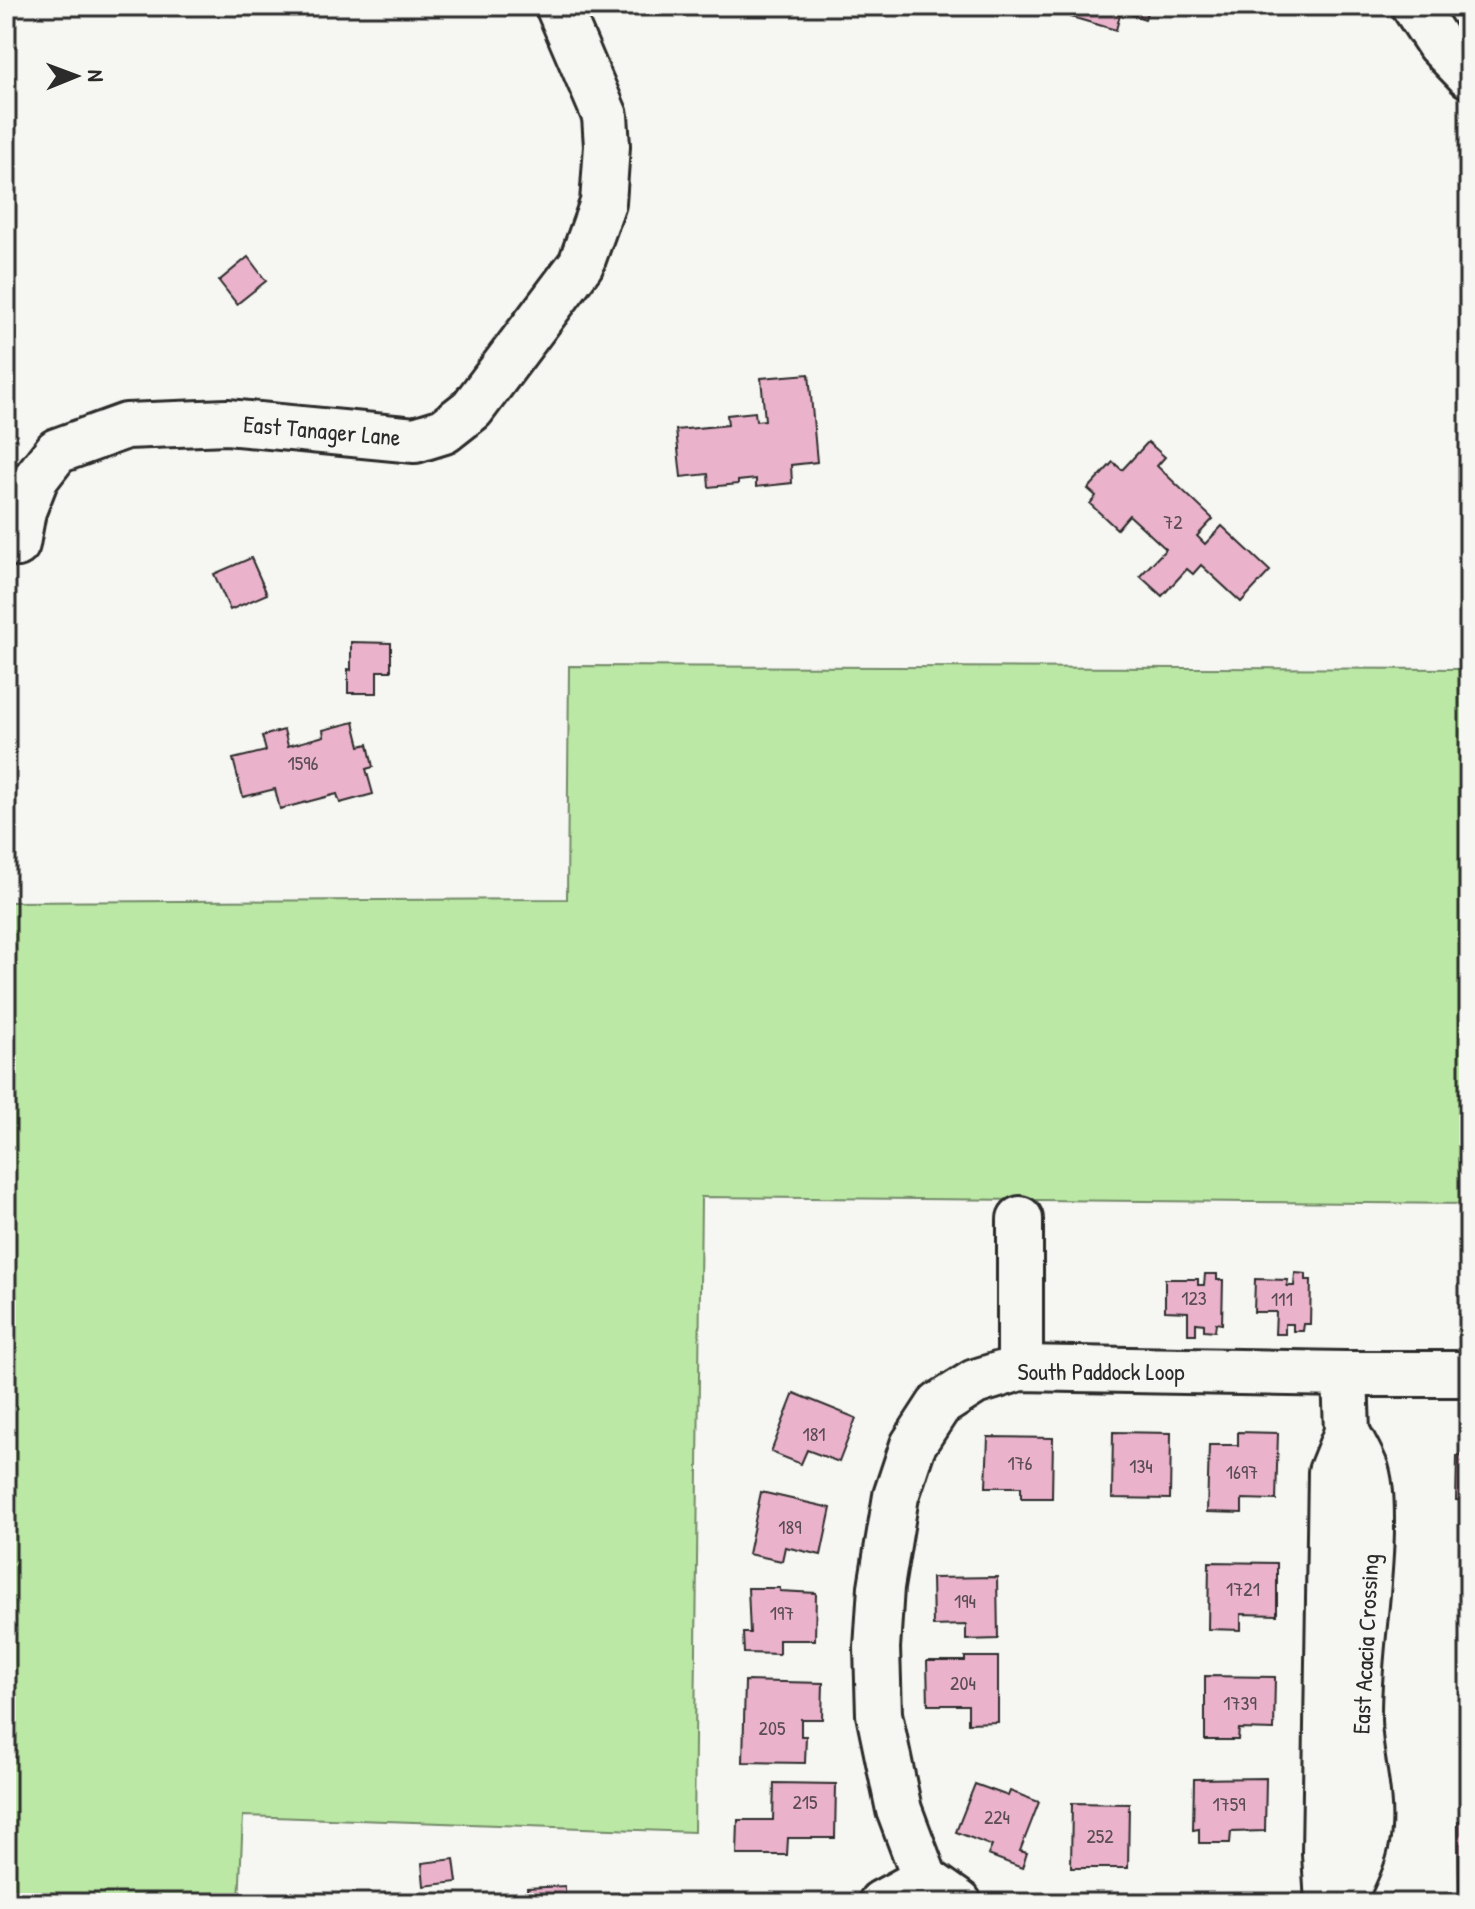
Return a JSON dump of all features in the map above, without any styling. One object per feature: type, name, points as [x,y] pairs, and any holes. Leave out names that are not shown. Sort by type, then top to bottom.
[{"type":"street","name":"East Tanager Lane","points":[[17,544],[23,511],[36,478],[57,451],[126,426],[227,422],[415,440],[444,431],[472,409],[581,264],[603,203],[607,146],[605,116],[558,6]]},
{"type":"street","points":[[1414,6],[1439,44],[1469,75]]},
{"type":"street","points":[[1020,1219],[1020,1368]]},
{"type":"street","name":"South Paddock Loop","points":[[942,1891],[899,1810],[879,1714],[877,1648],[881,1587],[896,1496],[913,1445],[939,1405],[975,1382],[1020,1368],[1469,1374]]},
{"type":"street","name":"East Acacia Crossing","points":[[1328,1903],[1325,1854],[1331,1472],[1347,1432],[1345,1374]]},
{"type":"street","name":"East Acacia Crossing","points":[[1341,1903],[1360,1862],[1368,1831],[1368,1788],[1360,1752],[1358,1718],[1371,1554],[1371,1504],[1366,1470],[1347,1432]]},
{"type":"street","points":[[881,1903],[942,1891]]},
{"type":"green space","points":[[569,666],[1469,669],[1469,1204],[701,1197],[694,1832],[243,1816],[239,1903],[6,1903],[6,902],[567,899]]},
{"type":"building","points":[[1045,6],[1149,6],[1145,19],[1121,11],[1116,30],[1044,9]]},
{"type":"building","points":[[248,257],[266,281],[237,304],[219,281]]},
{"type":"building","points":[[809,374],[817,462],[791,465],[792,483],[756,487],[756,479],[709,487],[708,474],[681,477],[676,430],[728,425],[727,415],[755,412],[756,421],[765,420],[761,378]]},
{"type":"building","points":[[1148,442],[1165,457],[1157,466],[1213,519],[1197,536],[1205,544],[1222,526],[1270,571],[1241,602],[1201,565],[1193,574],[1187,569],[1162,596],[1140,576],[1166,549],[1129,515],[1117,529],[1090,504],[1096,496],[1088,489],[1113,462],[1122,470]]},
{"type":"building","points":[[251,558],[267,594],[230,610],[214,574]]},
{"type":"building","points":[[351,642],[391,643],[391,671],[377,671],[377,693],[348,693]]},
{"type":"building","points":[[354,722],[360,746],[368,744],[373,767],[366,769],[373,794],[340,803],[337,794],[280,809],[275,789],[243,797],[233,759],[266,751],[262,736],[284,730],[288,746],[324,736],[323,730]]},
{"type":"building","points":[[1295,1273],[1306,1274],[1306,1280],[1311,1280],[1310,1324],[1304,1324],[1303,1331],[1293,1331],[1293,1324],[1285,1324],[1285,1334],[1275,1334],[1276,1312],[1254,1312],[1255,1279],[1288,1280],[1287,1286],[1294,1286]]},
{"type":"building","points":[[1205,1274],[1217,1274],[1217,1280],[1223,1280],[1222,1324],[1216,1323],[1215,1331],[1204,1330],[1204,1324],[1196,1323],[1196,1334],[1188,1334],[1188,1312],[1165,1311],[1165,1279],[1198,1279],[1198,1285],[1204,1285]]},
{"type":"building","points":[[794,1393],[856,1418],[839,1462],[807,1450],[801,1464],[771,1452]]},
{"type":"building","points":[[1462,1428],[1469,1428],[1469,1501],[1456,1500],[1457,1456],[1461,1456]]},
{"type":"building","points":[[1113,1432],[1171,1433],[1170,1499],[1112,1498]]},
{"type":"building","points":[[1238,1432],[1278,1433],[1276,1500],[1242,1499],[1242,1513],[1207,1512],[1209,1445],[1238,1445]]},
{"type":"building","points":[[988,1437],[1053,1438],[1052,1498],[1021,1498],[1021,1487],[986,1487]]},
{"type":"building","points":[[761,1492],[831,1508],[821,1555],[785,1547],[782,1561],[748,1554]]},
{"type":"building","points":[[1209,1562],[1277,1563],[1277,1615],[1241,1614],[1241,1630],[1208,1629]]},
{"type":"building","points":[[997,1577],[998,1639],[966,1640],[966,1625],[933,1626],[932,1578]]},
{"type":"building","points":[[748,1588],[816,1593],[815,1640],[779,1640],[779,1654],[744,1653],[743,1633],[750,1633]]},
{"type":"building","points":[[1469,1620],[1469,1693],[1467,1693]]},
{"type":"building","points":[[965,1657],[998,1657],[998,1722],[968,1723],[968,1705],[928,1705],[927,1661],[965,1661]]},
{"type":"building","points":[[1205,1676],[1275,1677],[1274,1730],[1239,1729],[1238,1740],[1205,1740]]},
{"type":"building","points":[[745,1681],[823,1683],[822,1719],[801,1719],[801,1736],[806,1736],[805,1763],[743,1762]]},
{"type":"building","points":[[1460,1723],[1469,1723],[1469,1800],[1460,1800]]},
{"type":"building","points":[[1266,1778],[1265,1831],[1231,1832],[1230,1843],[1199,1843],[1199,1829],[1193,1830],[1194,1779]]},
{"type":"building","points":[[774,1783],[836,1784],[835,1838],[788,1838],[787,1855],[737,1855],[738,1820],[773,1820]]},
{"type":"building","points":[[975,1784],[1008,1796],[1010,1791],[1039,1802],[1020,1851],[1027,1853],[1022,1868],[988,1855],[992,1846],[956,1832]]},
{"type":"building","points":[[1072,1803],[1129,1804],[1128,1868],[1071,1868]]},
{"type":"building","points":[[1458,1821],[1469,1821],[1469,1896],[1459,1896]]},
{"type":"building","points":[[454,1859],[457,1882],[424,1886],[422,1863]]},
{"type":"building","points":[[565,1886],[565,1903],[528,1903],[527,1888]]}]
